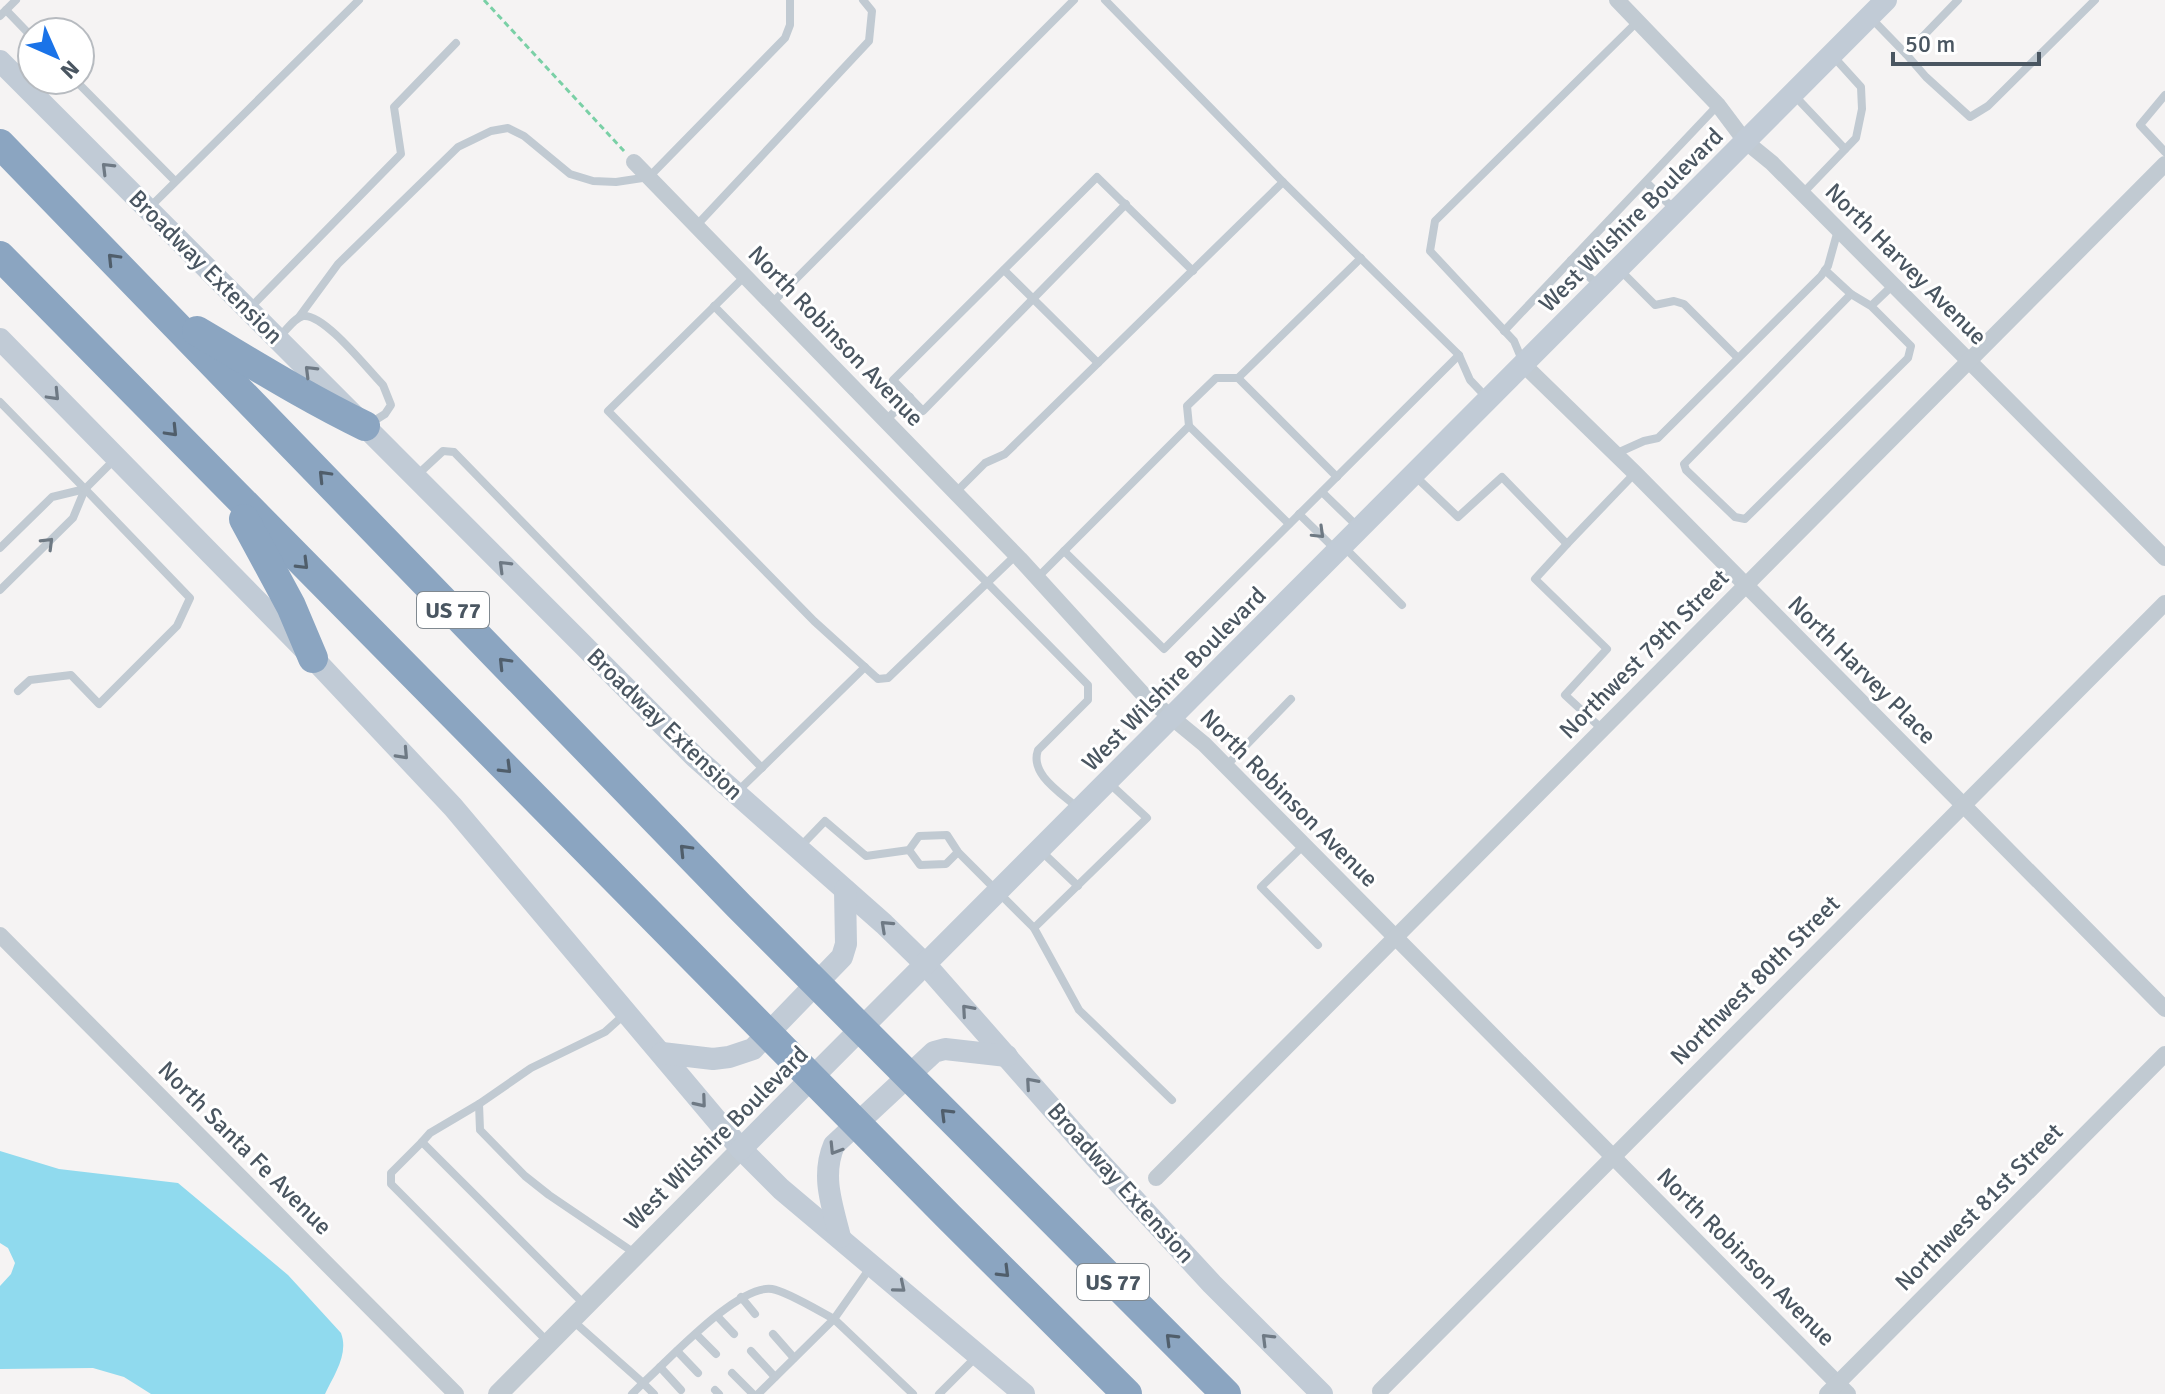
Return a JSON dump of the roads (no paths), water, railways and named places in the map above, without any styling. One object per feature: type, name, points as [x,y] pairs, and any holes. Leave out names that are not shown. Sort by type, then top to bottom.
[{"type":"highway","name":"US 77","points":[[0,144],[739,906],[1226,1394]]},
{"type":"highway","name":"US 77","points":[[0,256],[1127,1394]]},
{"type":"highway","points":[[167,315],[288,384],[303,396],[365,426]]},
{"type":"highway","points":[[228,489],[291,606],[313,658]]},
{"type":"main road","name":"West Wilshire Boulevard","points":[[741,1149],[1886,0]]},
{"type":"main road","name":"Broadway Extension","points":[[0,61],[695,757],[926,965],[1094,1156],[1212,1284],[1322,1394]]},
{"type":"main road","points":[[0,339],[313,658],[453,807],[741,1149],[781,1189],[1024,1394]]},
{"type":"main road","points":[[662,1053],[713,1059],[753,1049],[842,957],[846,944],[845,890]]},
{"type":"main road","points":[[840,1237],[826,1174],[834,1145],[934,1052],[945,1049],[1007,1056]]},
{"type":"street","name":"North Harvey Avenue","points":[[1617,0],[1718,105],[1745,141],[1803,193],[2165,558]]},
{"type":"street","name":"North Robinson Avenue","points":[[634,162],[1016,555],[1142,693],[1226,767],[1304,845],[1613,1157],[1837,1390]]},
{"type":"street","name":"Northwest 79th Street","points":[[1156,1178],[2165,164]]},
{"type":"street","name":"North Harvey Place","points":[[1524,365],[1635,473],[2165,1009]]},
{"type":"street","name":"Northwest 80th Street","points":[[1380,1391],[2165,603]]},
{"type":"street","name":"North Santa Fe Avenue","points":[[0,935],[456,1394]]},
{"type":"street","name":"Northwest 81st Street","points":[[1837,1390],[2165,1054]]},
{"type":"street","name":"West Wilshire Boulevard","points":[[498,1394],[741,1149]]},
{"type":"lane","points":[[3,13],[16,0]]},
{"type":"lane","points":[[148,209],[359,0]]},
{"type":"lane","points":[[277,338],[299,317],[338,264],[458,147],[491,131],[508,128],[570,174],[593,181],[616,182],[649,177],[785,38],[790,25],[790,0]]},
{"type":"lane","points":[[696,227],[869,41],[872,11],[863,0]]},
{"type":"lane","points":[[770,304],[1074,0]]},
{"type":"lane","points":[[1105,0],[1283,182],[1459,355],[1470,380],[1489,400]]},
{"type":"lane","points":[[1906,54],[1958,0]]},
{"type":"lane","points":[[1870,17],[1926,77],[1970,117],[1988,106],[2095,0]]},
{"type":"lane","points":[[1524,365],[1514,341],[1430,251],[1435,221],[1638,21]]},
{"type":"lane","points":[[249,310],[401,154],[394,107],[456,43]]},
{"type":"lane","points":[[1803,193],[1856,138],[1862,109],[1861,87],[1832,55]]},
{"type":"lane","points":[[1793,94],[1845,149]]},
{"type":"lane","points":[[2165,95],[2140,125],[2165,152]]},
{"type":"lane","points":[[91,96],[175,181]]},
{"type":"lane","points":[[1504,331],[1718,105]]},
{"type":"lane","points":[[1126,204],[923,411],[893,380],[1097,177],[1126,204],[1193,271]]},
{"type":"lane","points":[[955,493],[985,463],[1005,454],[1283,182]]},
{"type":"lane","points":[[1646,182],[1676,211]]},
{"type":"lane","points":[[1615,454],[1658,438],[1738,358],[1825,270],[1838,229]]},
{"type":"lane","points":[[1289,524],[1189,426],[1187,406],[1216,378],[1238,378],[1361,258]]},
{"type":"lane","points":[[1571,260],[1600,288]]},
{"type":"lane","points":[[1619,269],[1655,305],[1674,301],[1684,304],[1738,358]]},
{"type":"lane","points":[[1004,270],[1098,363]]},
{"type":"lane","points":[[1825,270],[1851,294],[1871,306],[1911,346],[1908,358],[1745,519],[1735,517],[1686,470],[1684,464],[1851,294]]},
{"type":"lane","points":[[744,277],[608,411],[814,621],[878,679],[888,678],[1016,555]]},
{"type":"lane","points":[[1871,306],[1894,285]]},
{"type":"lane","points":[[714,306],[1088,685],[1088,700],[1038,750],[1035,760],[1038,771],[1081,810]]},
{"type":"lane","points":[[299,317],[306,316],[325,324],[383,385],[391,405],[385,414],[365,426]]},
{"type":"lane","points":[[1064,551],[1164,649],[1459,355]]},
{"type":"lane","points":[[1238,378],[1337,477]]},
{"type":"lane","points":[[885,421],[910,397]]},
{"type":"lane","points":[[0,402],[190,598],[177,626],[99,704],[71,675],[30,680],[18,691]]},
{"type":"lane","points":[[1037,578],[1189,426]]},
{"type":"lane","points":[[415,477],[443,451],[454,452],[762,768]]},
{"type":"lane","points":[[0,590],[73,518],[85,489],[115,459]]},
{"type":"lane","points":[[1602,729],[1565,695],[1607,649],[1535,579],[1635,473]]},
{"type":"lane","points":[[1415,475],[1458,517],[1502,477],[1567,544]]},
{"type":"lane","points":[[0,548],[52,497],[85,489]]},
{"type":"lane","points":[[1322,492],[1360,530]]},
{"type":"lane","points":[[1299,514],[1402,605]]},
{"type":"lane","points":[[736,794],[865,667]]},
{"type":"lane","points":[[1226,767],[1291,699]]},
{"type":"lane","points":[[1034,928],[1147,818],[1108,782]]},
{"type":"lane","points":[[798,849],[825,821],[866,856],[909,850],[919,836],[947,835],[958,852],[1034,928],[1079,1010],[1172,1100]]},
{"type":"lane","points":[[1304,845],[1261,887],[1318,945]]},
{"type":"lane","points":[[909,850],[920,865],[946,864],[958,852]]},
{"type":"lane","points":[[1041,850],[1078,886]]},
{"type":"lane","points":[[549,1343],[391,1184],[391,1173],[430,1133],[531,1068],[605,1032],[627,1012]]},
{"type":"lane","points":[[479,1104],[480,1130],[525,1176],[636,1254]]},
{"type":"lane","points":[[422,1142],[654,1394]]},
{"type":"lane","points":[[732,1373],[755,1394],[834,1319],[873,1264]]},
{"type":"lane","points":[[632,1394],[741,1297],[750,1291],[773,1289],[834,1319],[913,1394]]},
{"type":"lane","points":[[741,1297],[755,1314]]},
{"type":"lane","points":[[717,1316],[734,1334]]},
{"type":"lane","points":[[696,1334],[716,1354]]},
{"type":"lane","points":[[773,1334],[794,1358]]},
{"type":"lane","points":[[677,1351],[698,1373]]},
{"type":"lane","points":[[751,1351],[775,1377]]},
{"type":"lane","points":[[939,1394],[979,1355]]},
{"type":"lane","points":[[660,1367],[681,1390]]},
{"type":"water","points":[[0,1151],[59,1169],[178,1183],[288,1275],[341,1333],[342,1357],[325,1394],[151,1394],[124,1377],[93,1368],[0,1369],[0,1286],[11,1274],[15,1263],[8,1248],[0,1243]]}]
